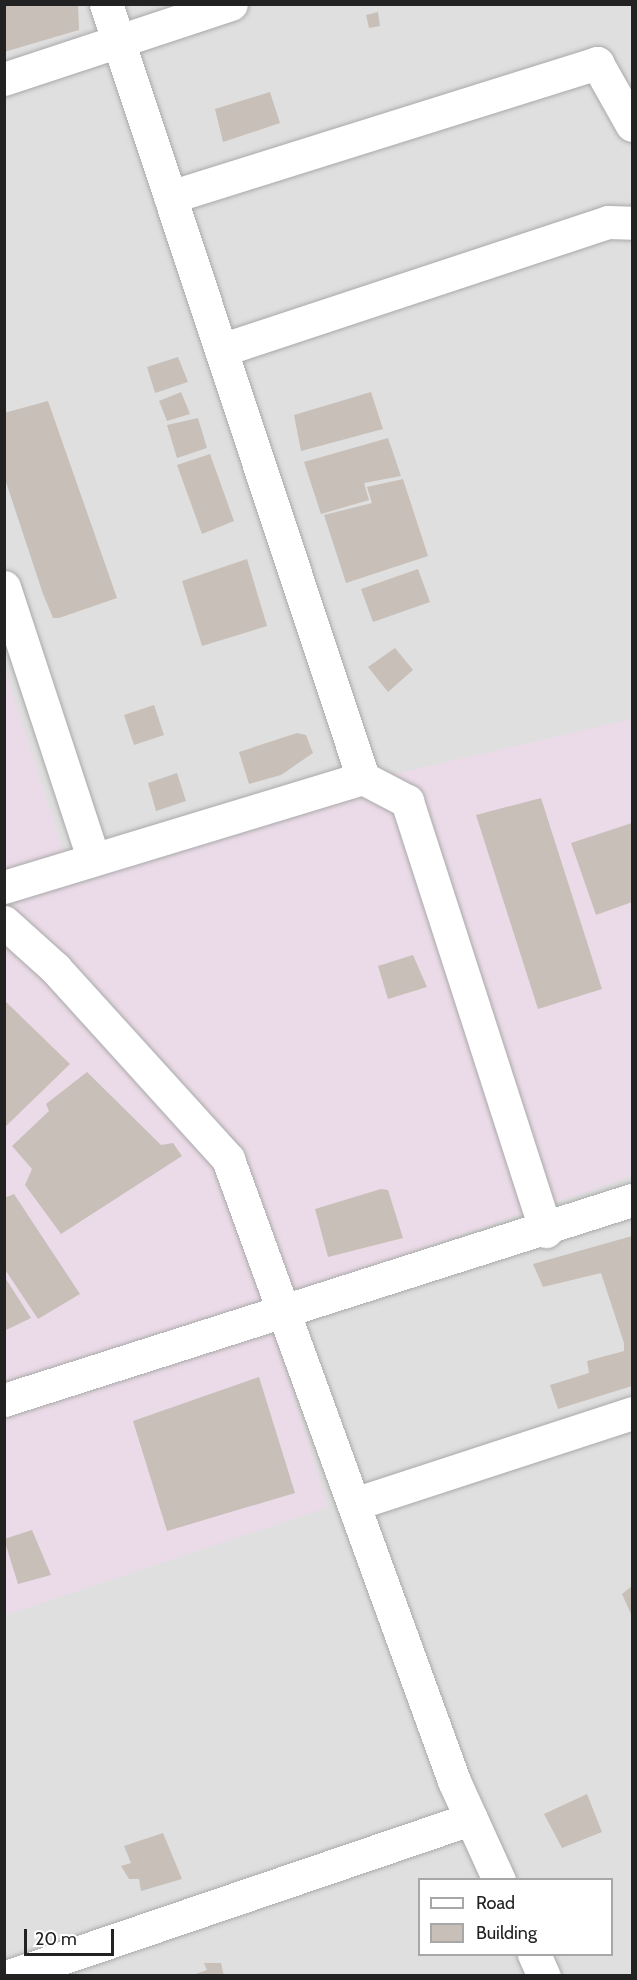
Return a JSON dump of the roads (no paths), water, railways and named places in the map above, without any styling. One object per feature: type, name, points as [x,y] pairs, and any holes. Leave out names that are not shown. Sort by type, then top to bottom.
[{"type":"street","points":[[106,4],[363,778]]},
{"type":"street","points":[[4,79],[231,4]]},
{"type":"street","points":[[170,197],[597,63],[633,125]]},
{"type":"street","points":[[221,350],[608,222],[633,223]]},
{"type":"street","points":[[4,587],[93,857]]},
{"type":"street","points":[[4,887],[93,857],[363,778],[407,801],[546,1231]]},
{"type":"street","points":[[4,922],[55,968],[228,1159],[471,1819],[498,1878]]},
{"type":"street","points":[[4,1400],[285,1314],[546,1231],[633,1200]]},
{"type":"street","points":[[354,1504],[633,1413]]},
{"type":"street","points":[[9,1976],[471,1819]]},
{"type":"street","points":[[535,1956],[544,1976]]}]
